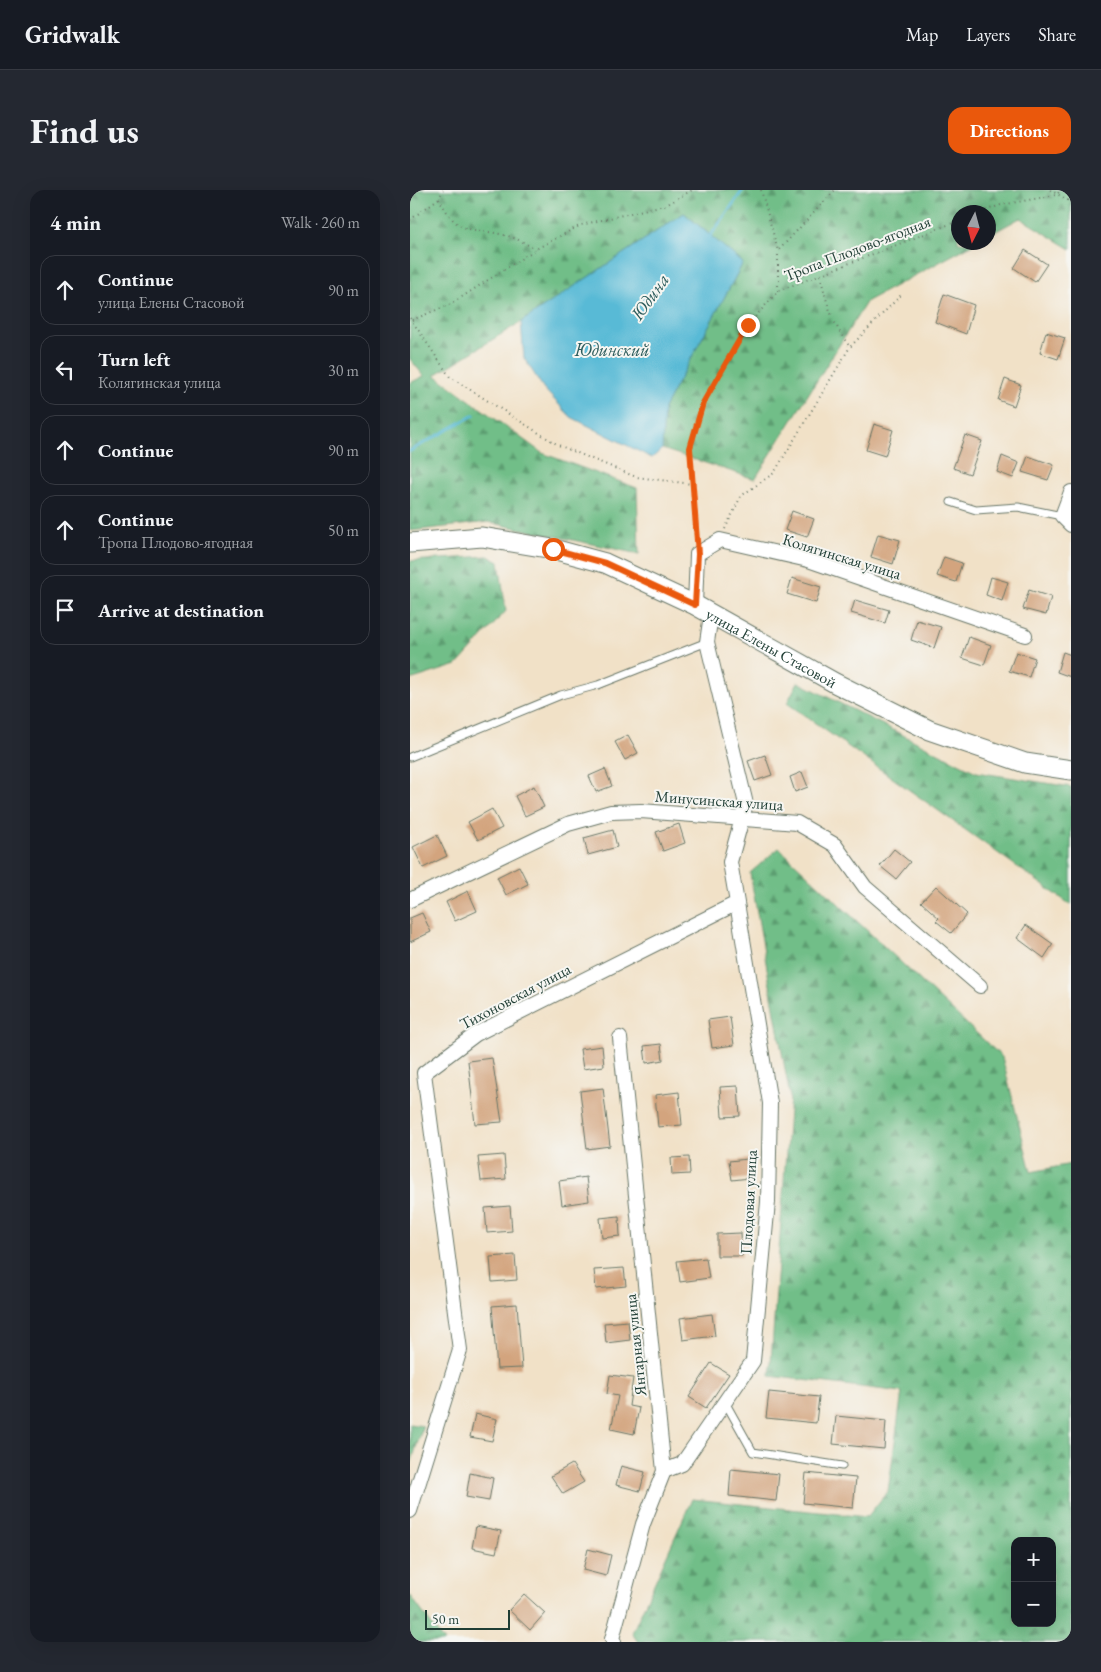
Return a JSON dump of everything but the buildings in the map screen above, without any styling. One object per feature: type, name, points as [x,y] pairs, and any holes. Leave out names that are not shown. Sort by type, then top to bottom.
[{"type":"main road","name":"улица Елены Стасовой","points":[[410,543],[482,537],[553,549],[605,563],[703,610],[835,683],[929,730],[1024,764],[1071,770]]},
{"type":"street","points":[[1067,521],[1071,492]]},
{"type":"street","points":[[720,540],[698,554],[707,642],[746,804],[730,862],[737,903]]},
{"type":"street","name":"Колягинская улица","points":[[720,540],[808,560],[1025,635]]},
{"type":"street","name":"Минусинская улица","points":[[410,900],[568,824],[611,812],[641,811],[797,823],[834,845],[865,887],[980,986]]},
{"type":"street","name":"Плодовая улица","points":[[664,1471],[682,1464],[753,1360],[768,1192],[770,1103],[737,903]]},
{"type":"street","name":"Тихоновская улица","points":[[410,1511],[460,1350],[424,1073],[476,1034],[737,903]]},
{"type":"street","name":"Янтарная улица","points":[[614,1642],[612,1639],[643,1524],[664,1471],[620,1038]]},
{"type":"lane","points":[[951,502],[976,510],[1018,507],[1067,521]]},
{"type":"lane","points":[[410,757],[561,695],[598,685],[707,642]]},
{"type":"lane","points":[[725,1402],[753,1452],[842,1466]]},
{"type":"path","points":[[410,220],[439,198],[443,190]]},
{"type":"path","points":[[692,190],[668,204],[581,225],[536,249],[451,304],[411,319],[450,377],[558,445],[636,477],[692,484]]},
{"type":"path","points":[[761,190],[778,251],[778,291]]},
{"type":"path","points":[[778,251],[834,190]]},
{"type":"path","points":[[1050,190],[1071,202]]},
{"type":"path","points":[[996,207],[1056,195],[1061,190]]},
{"type":"path","points":[[439,198],[447,214],[466,231],[505,235],[536,249]]},
{"type":"path","name":"Тропа Плодово-ягодная","points":[[698,554],[690,448],[703,403],[748,325],[778,291],[951,224]]},
{"type":"path","points":[[820,274],[829,312],[836,329],[850,346]]},
{"type":"path","points":[[720,540],[741,496],[774,473],[850,346],[901,295]]},
{"type":"green space","points":[[410,190],[1071,190],[1071,249],[1020,218],[996,231],[996,205],[951,205],[951,250],[962,250],[867,301],[755,479],[662,449],[664,408],[743,263],[684,213],[521,322],[435,375],[542,453],[637,488],[639,554],[488,522],[410,531],[410,383],[424,376],[410,359]]},
{"type":"green space","points":[[488,556],[499,562],[506,611],[457,665],[410,680],[410,561]]},
{"type":"green space","points":[[798,682],[976,772],[1071,787],[1071,905],[787,703]]},
{"type":"green space","points":[[779,848],[1002,1057],[1031,1172],[1071,1164],[1071,1642],[638,1642],[632,1633],[692,1499],[867,1517],[888,1491],[902,1392],[770,1376],[790,1097],[750,873]]},
{"type":"green space","points":[[410,1424],[423,1426],[410,1467]]},
{"type":"green space","points":[[410,1595],[444,1642],[410,1642]]},
{"type":"water","name":"Юдинский","points":[[684,213],[743,263],[664,408],[662,449],[652,458],[571,417],[544,389],[524,358],[521,322]]},
{"type":"waterway","name":"Юдина","points":[[709,238],[743,190]]},
{"type":"waterway","name":"Юдина","points":[[410,451],[474,415]]},
{"type":"route","points":[[553,549],[605,563],[695,605],[698,554],[690,448],[703,403],[748,325]]}]
